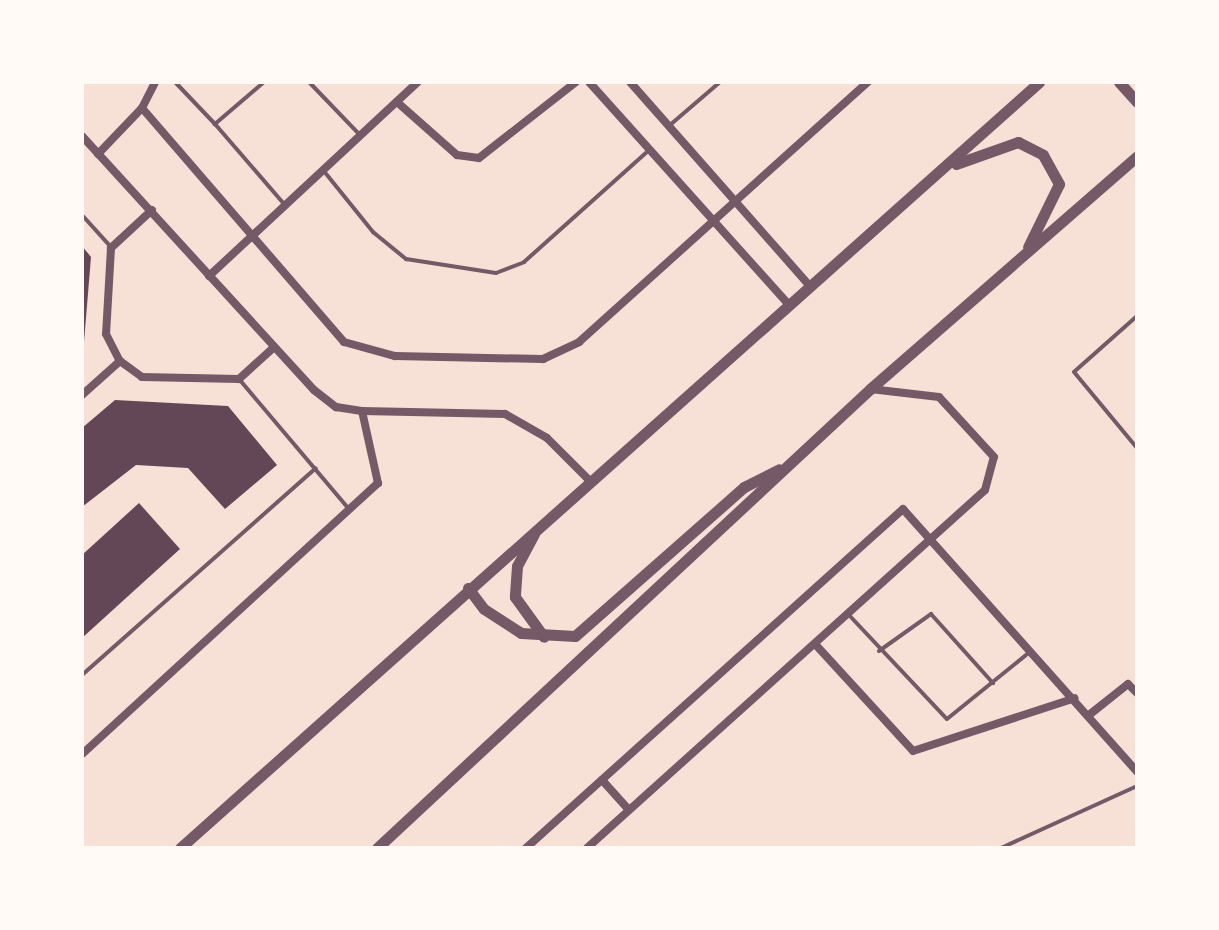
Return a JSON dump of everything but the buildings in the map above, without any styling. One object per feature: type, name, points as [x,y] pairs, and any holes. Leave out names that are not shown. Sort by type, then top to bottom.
[{"type":"street","points":[[98,154],[142,108],[155,82]]},
{"type":"street","points":[[209,276],[417,82]]},
{"type":"street","points":[[397,102],[457,155],[479,158],[576,82]]},
{"type":"street","points":[[589,82],[789,305]]},
{"type":"street","points":[[630,82],[810,286]]},
{"type":"street","points":[[142,108],[356,349],[543,359],[579,342],[716,222],[868,82]]},
{"type":"street","points":[[180,848],[1039,82]]},
{"type":"street","points":[[1119,82],[1137,102]]},
{"type":"street","points":[[82,136],[152,210],[272,349],[326,401],[362,411],[505,414],[547,438],[590,481]]},
{"type":"street","points":[[941,172],[1018,142],[1043,155],[1059,184],[1022,258]]},
{"type":"street","points":[[377,848],[870,389],[1137,156]]},
{"type":"street","points":[[152,210],[111,248],[106,334],[120,361],[142,377],[239,379],[272,349]]},
{"type":"street","points":[[82,395],[120,361]]},
{"type":"street","points":[[587,848],[985,490],[994,457],[939,397],[870,389]]},
{"type":"street","points":[[82,754],[378,483],[362,411]]},
{"type":"street","points":[[468,588],[499,621],[545,637],[575,636],[744,487],[787,466]]},
{"type":"street","points":[[526,848],[900,510],[935,536],[1137,772]]},
{"type":"street","points":[[538,527],[514,582],[522,616],[545,637]]},
{"type":"street","points":[[815,644],[913,751],[1075,698]]},
{"type":"street","points":[[1089,715],[1128,684],[1137,693]]},
{"type":"street","points":[[602,780],[629,810]]},
{"type":"lane","points":[[175,82],[284,205]]},
{"type":"lane","points":[[215,124],[264,82]]},
{"type":"lane","points":[[309,82],[360,135]]},
{"type":"lane","points":[[669,126],[720,82]]},
{"type":"lane","points":[[322,170],[373,232],[406,259],[496,273],[524,262],[650,149]]},
{"type":"lane","points":[[82,215],[111,248]]},
{"type":"lane","points":[[1137,316],[1074,365],[1077,381],[1137,448]]},
{"type":"lane","points":[[239,379],[351,510]]},
{"type":"lane","points":[[82,675],[316,468]]},
{"type":"lane","points":[[848,614],[939,718],[957,715],[1032,649]]},
{"type":"lane","points":[[879,651],[931,614],[993,683]]},
{"type":"lane","points":[[1001,848],[1137,786]]}]
